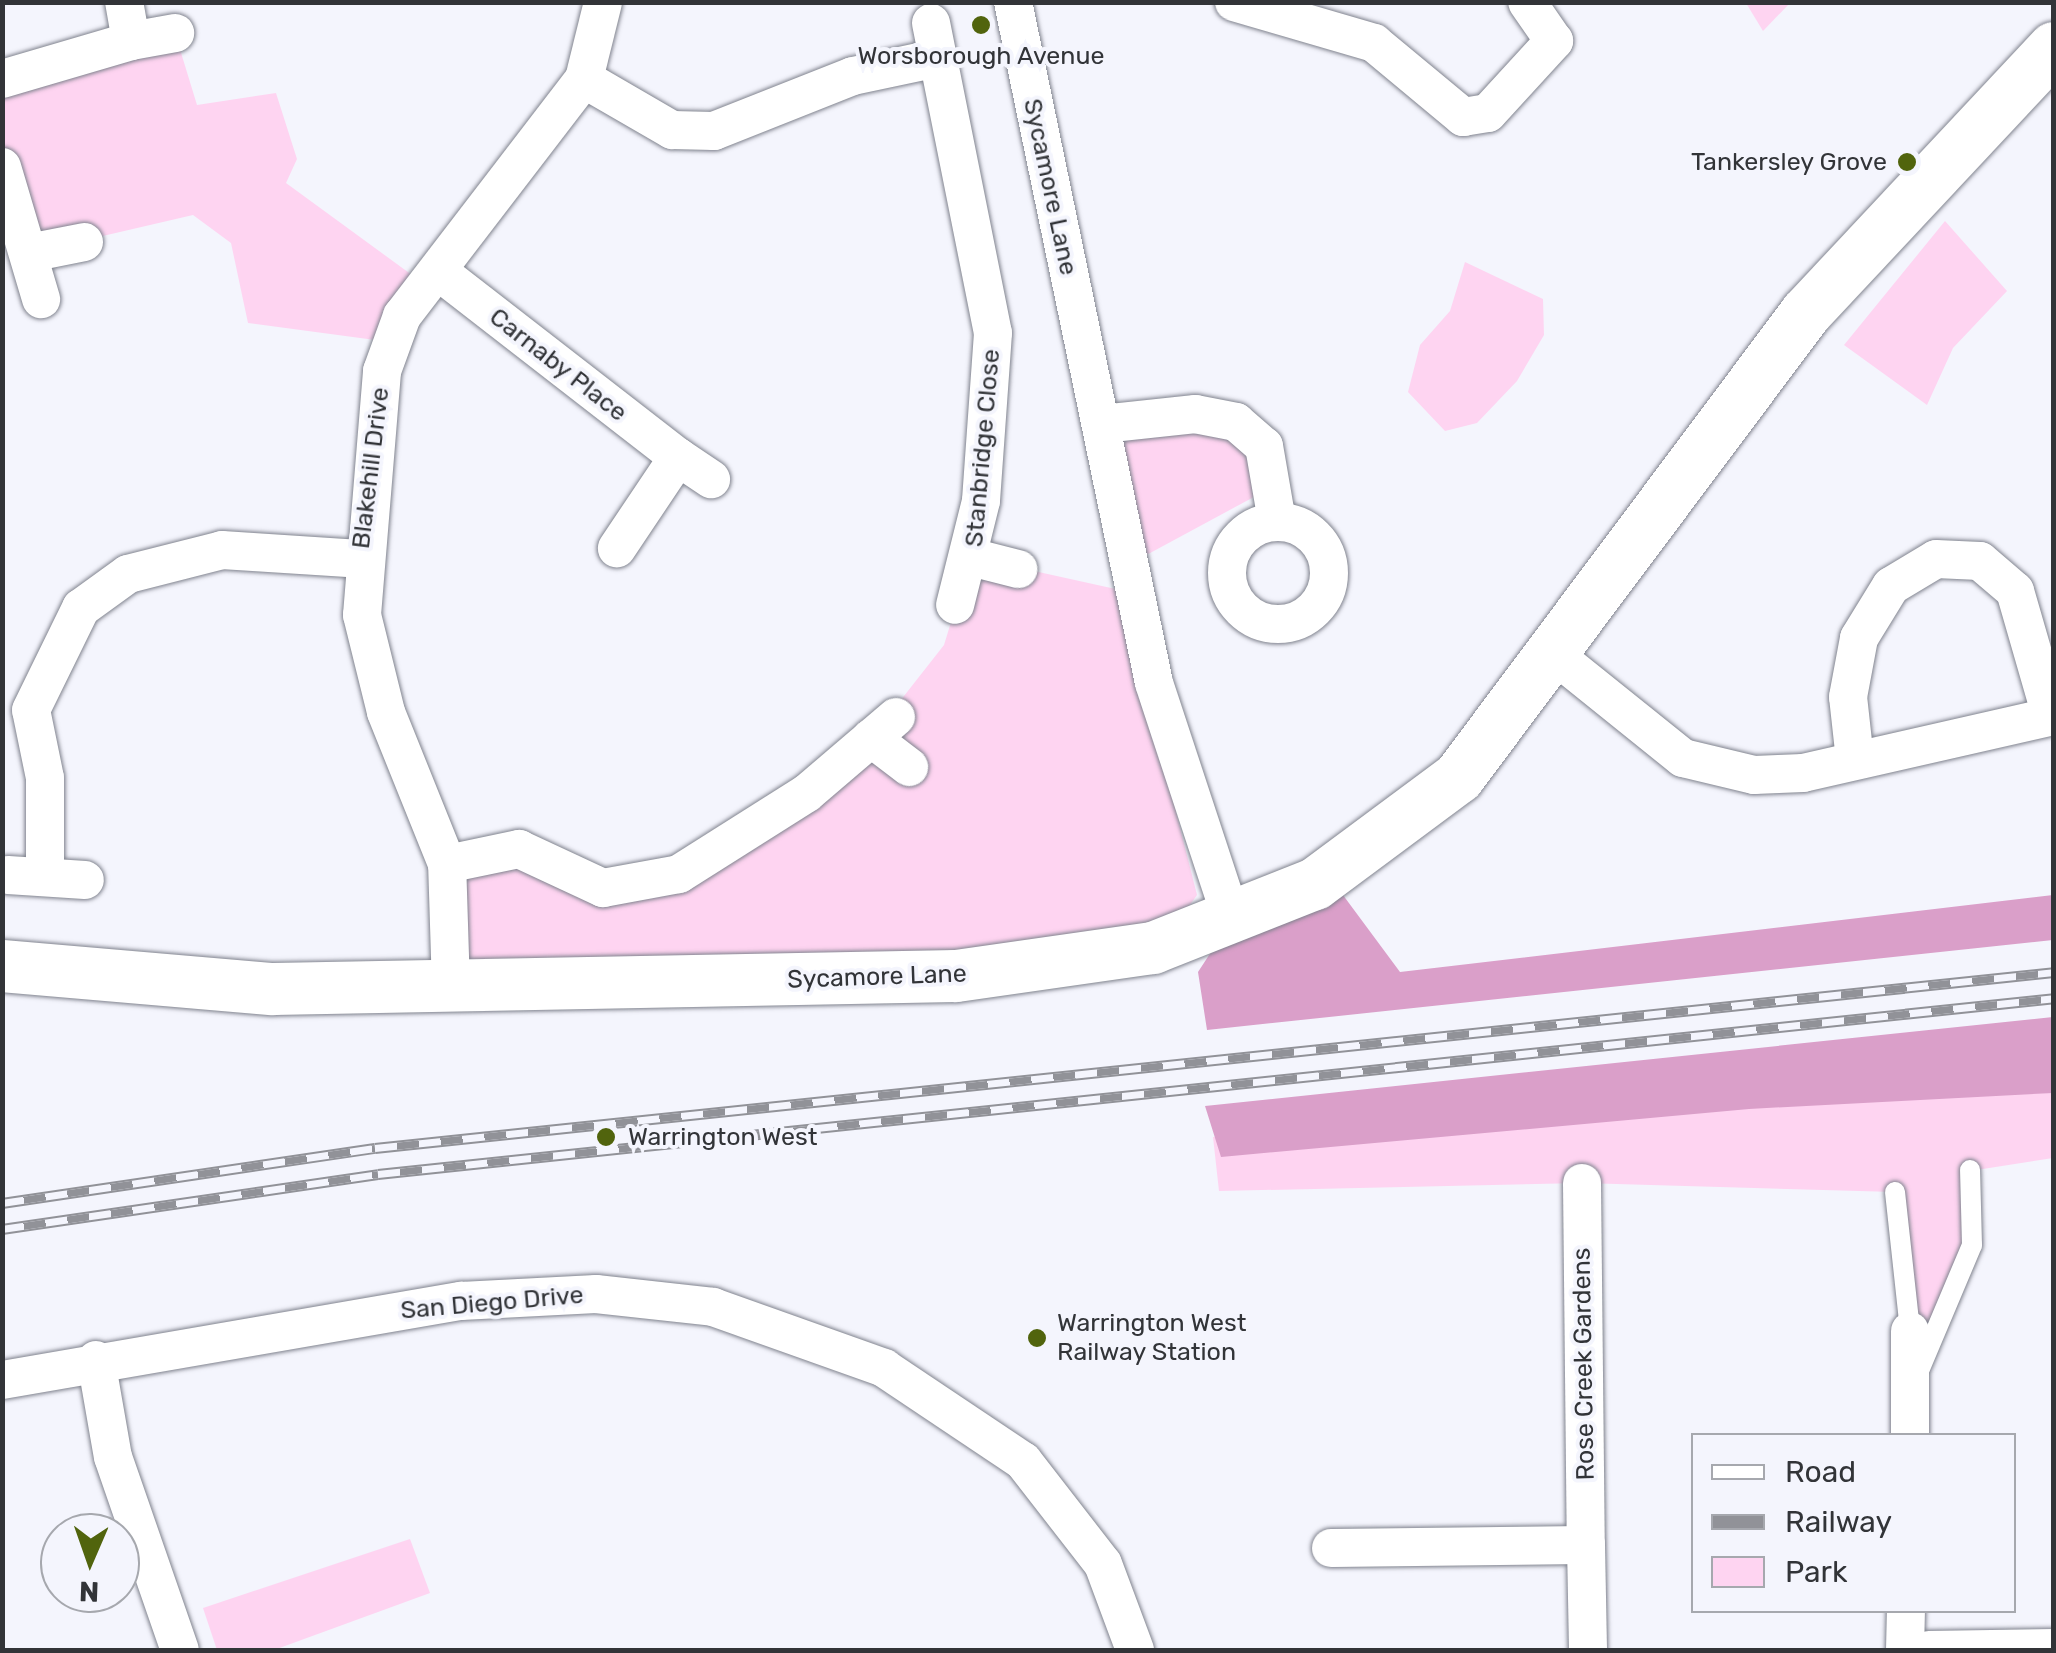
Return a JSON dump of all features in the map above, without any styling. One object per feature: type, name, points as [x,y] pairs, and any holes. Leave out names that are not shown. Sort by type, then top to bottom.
[{"type":"street","points":[[124,2],[131,41]]},
{"type":"street","name":"Blakehill Drive","points":[[451,988],[446,864],[386,712],[362,615],[360,559],[390,342],[584,79],[603,2]]},
{"type":"street","points":[[1234,2],[1374,43],[1463,117],[1488,113],[1554,41],[1527,2]]},
{"type":"street","name":"Sycamore Lane","points":[[2,966],[246,988],[451,988],[1033,969],[1136,952],[1232,920],[1154,683],[1023,4]]},
{"type":"street","points":[[2,79],[131,41],[175,33]]},
{"type":"street","name":"Stanbridge Close","points":[[584,79],[672,130],[714,132],[935,40],[993,333],[971,557],[1018,569]]},
{"type":"street","points":[[1232,920],[1315,884],[1407,823],[1459,777],[1556,656],[1806,314],[2054,48]]},
{"type":"street","points":[[2,167],[34,252],[41,299]]},
{"type":"street","points":[[34,252],[84,242]]},
{"type":"street","name":"Carnaby Place","points":[[438,272],[711,479]]},
{"type":"street","points":[[1102,424],[1194,414],[1236,422],[1264,446],[1277,522]]},
{"type":"street","points":[[617,548],[678,457]]},
{"type":"street","points":[[85,880],[27,876],[45,778],[31,710],[80,608],[128,574],[222,550],[360,559]]},
{"type":"street","points":[[955,605],[971,557]]},
{"type":"street","points":[[1556,656],[1682,758],[1754,775],[1855,760],[2052,716],[2015,591],[1980,561],[1936,559],[1891,586],[1859,638],[1848,697],[1855,760]]},
{"type":"street","points":[[446,864],[519,849],[603,888],[678,874],[767,821],[884,728],[909,767]]},
{"type":"street","name":"Rose Creek Gardens","points":[[1582,1183],[1588,1650]]},
{"type":"street","name":"San Diego Drive","points":[[2,1380],[96,1360],[532,1295],[657,1298],[777,1324],[884,1368],[1022,1462],[1103,1564],[1135,1650]]},
{"type":"street","points":[[1910,1331],[1910,1433]]},
{"type":"street","points":[[96,1360],[111,1448],[180,1650]]},
{"type":"street","points":[[1331,1548],[1586,1545]]},
{"type":"street","points":[[1905,1650],[1906,1613]]},
{"type":"street","points":[[1929,1650],[2054,1648]]},
{"type":"lane","points":[[1910,1392],[1972,1245],[1970,1170]]},
{"type":"lane","points":[[1895,1192],[1910,1331]]},
{"type":"green space","points":[[1746,3],[1790,3],[1763,31]]},
{"type":"green space","points":[[175,33],[197,105],[276,93],[297,159],[286,183],[427,286],[390,342],[248,323],[231,243],[193,215],[34,252],[3,176],[2,79]]},
{"type":"green space","points":[[1945,221],[2007,291],[1953,348],[1927,405],[1844,345]]},
{"type":"green space","points":[[1465,262],[1543,299],[1544,335],[1517,381],[1477,423],[1445,431],[1408,392],[1420,345],[1450,311]]},
{"type":"green space","points":[[1218,416],[1276,485],[1139,559],[1118,429]]},
{"type":"green space","points":[[971,557],[1120,590],[1197,895],[1172,930],[1119,956],[451,988],[449,892],[481,854],[620,890],[871,738],[944,645]]},
{"type":"green space","points":[[2053,1084],[2053,1158],[1970,1171],[1972,1245],[1910,1392],[1895,1192],[1582,1183],[1219,1191],[1213,1137]]},
{"type":"green space","points":[[410,1539],[430,1593],[274,1650],[217,1650],[203,1608]]},
{"type":"shaded area","points":[[1340,891],[1400,972],[2053,895],[2053,940],[1207,1030],[1198,972],[1217,943]]},
{"type":"shaded area","points":[[2053,1017],[2053,1093],[1749,1109],[1221,1157],[1205,1106]]},
{"type":"railway","points":[[2,1203],[375,1148],[2054,972]]},
{"type":"railway","points":[[2,1229],[378,1174],[2054,998]]},
{"type":"place","name":"Worsborough Avenue","points":[[981,25]]},
{"type":"place","name":"Tankersley Grove","points":[[1907,162]]},
{"type":"place","name":"Warrington West","points":[[606,1137]]},
{"type":"place","name":"Warrington West Railway Station","points":[[1037,1338]]}]
